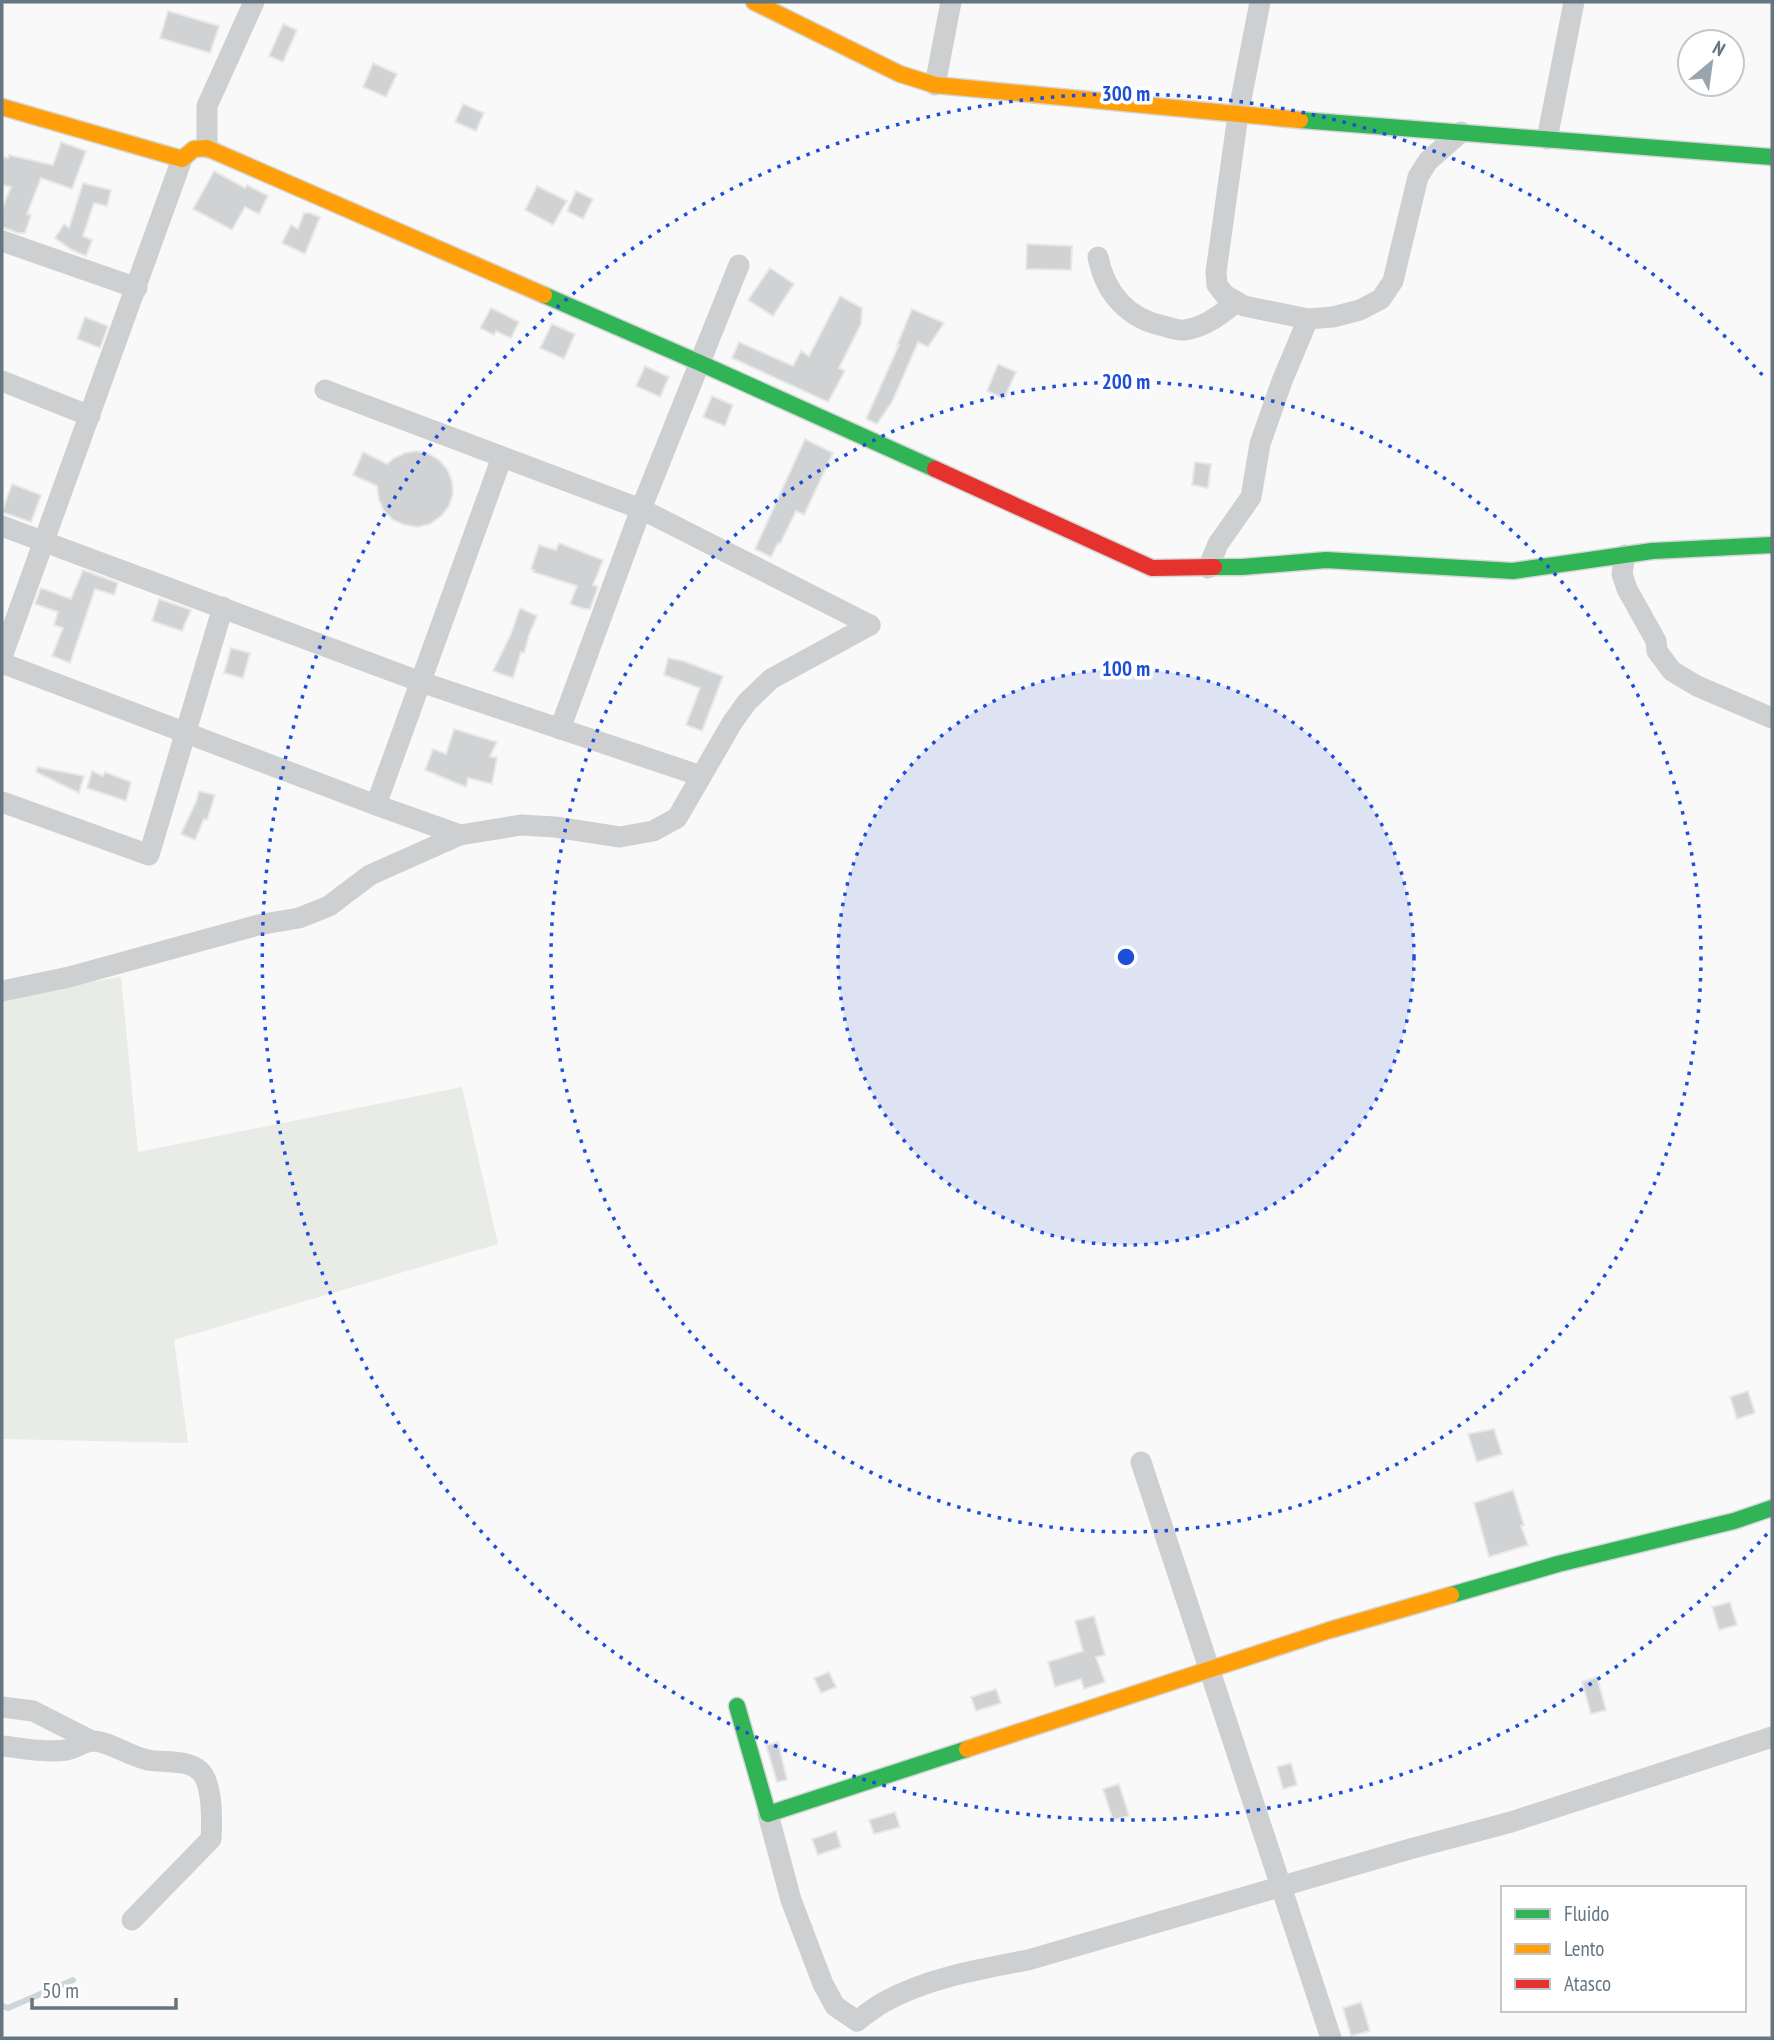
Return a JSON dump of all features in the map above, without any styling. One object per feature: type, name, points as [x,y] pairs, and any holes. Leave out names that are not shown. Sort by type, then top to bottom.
[{"type":"street","points":[[207,149],[207,106],[254,2]]},
{"type":"street","points":[[754,2],[900,74],[935,85],[1238,115],[1772,157]]},
{"type":"street","points":[[935,85],[951,2]]},
{"type":"street","points":[[1260,2],[1238,115],[1216,272],[1217,285],[1225,295],[1244,306],[1308,319],[1333,317],[1360,310],[1381,299],[1393,281],[1418,177],[1427,161],[1461,132]]},
{"type":"street","points":[[1547,139],[1574,2]]},
{"type":"street","points":[[2,107],[182,159]]},
{"type":"street","points":[[2,657],[182,159],[194,149],[207,149],[699,363],[1152,568],[1208,568],[1326,560],[1513,571],[1652,551],[1772,545]]},
{"type":"street","points":[[2,242],[136,288]]},
{"type":"street","points":[[1098,257],[1101,272],[1119,303],[1147,323],[1183,331],[1210,322],[1237,302]]},
{"type":"street","points":[[560,729],[641,509],[739,265]]},
{"type":"street","points":[[1208,568],[1218,544],[1251,497],[1261,444],[1282,381],[1308,319]]},
{"type":"street","points":[[2,381],[90,416]]},
{"type":"street","points":[[2,991],[69,977],[258,925],[299,918],[329,906],[370,875],[460,835],[521,825],[555,827],[620,837],[653,831],[677,818],[732,723],[747,702],[771,679],[870,625],[641,509],[324,390]]},
{"type":"street","points":[[376,805],[502,457]]},
{"type":"street","points":[[2,526],[421,682],[701,776]]},
{"type":"street","points":[[1625,555],[1622,574],[1627,589],[1656,641],[1657,652],[1672,671],[1697,686],[1772,718]]},
{"type":"street","points":[[2,802],[149,855],[223,607]]},
{"type":"street","points":[[2,663],[460,835]]},
{"type":"street","points":[[1141,1462],[1331,2038]]},
{"type":"street","points":[[768,1814],[1330,1630],[1531,1572],[1734,1521],[1772,1508]]},
{"type":"street","points":[[737,1706],[791,1900],[823,1984],[835,2006],[857,2029],[884,2002],[911,1990],[968,1972],[1028,1960],[1511,1822],[1772,1737]]},
{"type":"street","points":[[2,1707],[33,1711],[92,1741],[145,1760],[183,1763],[200,1771],[207,1786],[212,1809],[211,1839],[132,1920]]},
{"type":"street","points":[[2,1746],[50,1751],[70,1750],[92,1741]]},
{"type":"shaded area","points":[[121,977],[138,1152],[462,1087],[498,1244],[174,1340],[188,1443],[2,1439],[2,995]]},
{"type":"building","points":[[168,11],[219,26],[210,53],[160,38]]},
{"type":"building","points":[[283,24],[297,30],[283,62],[269,56]]},
{"type":"building","points":[[373,63],[397,74],[386,97],[363,87]]},
{"type":"building","points":[[463,104],[484,113],[476,131],[455,122]]},
{"type":"building","points":[[61,142],[86,151],[72,189],[41,178],[27,214],[31,215],[25,233],[2,227],[2,209],[11,187],[2,185],[2,157],[8,158],[9,155],[53,165]]},
{"type":"building","points":[[214,171],[245,188],[247,185],[268,196],[259,214],[245,207],[232,230],[193,209]]},
{"type":"building","points":[[83,183],[111,190],[107,206],[94,203],[83,236],[92,240],[86,256],[55,238],[64,224],[69,228]]},
{"type":"building","points":[[537,186],[567,201],[553,225],[525,210]]},
{"type":"building","points":[[576,191],[593,199],[583,219],[567,211]]},
{"type":"building","points":[[304,213],[320,217],[305,254],[282,243],[291,225],[298,229]]},
{"type":"building","points":[[1027,244],[1072,246],[1071,270],[1026,269]]},
{"type":"building","points":[[770,268],[794,284],[773,316],[748,300]]},
{"type":"building","points":[[840,296],[862,308],[861,324],[839,368],[845,371],[828,402],[732,358],[739,342],[793,366],[801,351],[809,356]]},
{"type":"building","points":[[491,308],[519,322],[511,338],[496,331],[494,335],[480,328]]},
{"type":"building","points":[[912,309],[944,323],[928,347],[918,342],[893,400],[877,424],[866,419]]},
{"type":"building","points":[[85,317],[108,326],[100,348],[77,339]]},
{"type":"building","points":[[552,324],[575,334],[564,359],[540,348]]},
{"type":"building","points":[[998,364],[1016,372],[1004,399],[987,391]]},
{"type":"building","points":[[645,366],[669,377],[660,397],[636,386]]},
{"type":"building","points":[[712,396],[733,405],[725,426],[703,417]]},
{"type":"building","points":[[805,439],[833,453],[804,515],[796,511],[771,557],[755,549]]},
{"type":"building","points":[[417,451],[439,460],[447,469],[453,494],[449,506],[441,516],[430,524],[418,527],[393,520],[384,511],[377,486],[353,475],[363,452],[387,464],[405,453]]},
{"type":"building","points":[[1195,462],[1211,464],[1208,488],[1192,485]]},
{"type":"building","points":[[12,484],[41,495],[31,522],[2,512]]},
{"type":"building","points":[[559,543],[603,560],[593,585],[598,587],[590,609],[570,604],[577,586],[533,572],[531,569],[539,545],[556,550]]},
{"type":"building","points":[[83,570],[118,583],[114,595],[95,589],[70,663],[52,656],[63,628],[54,625],[58,612],[35,604],[41,588],[71,599]]},
{"type":"building","points":[[159,599],[191,610],[182,631],[152,621]]},
{"type":"building","points":[[520,608],[537,616],[513,678],[493,671]]},
{"type":"building","points":[[231,648],[250,653],[243,678],[224,673]]},
{"type":"building","points":[[668,658],[723,676],[702,731],[686,725],[700,688],[664,675]]},
{"type":"building","points":[[454,729],[497,742],[490,756],[497,758],[492,784],[468,778],[466,787],[425,770],[433,749],[446,754]]},
{"type":"building","points":[[38,767],[84,776],[79,793],[36,772]]},
{"type":"building","points":[[92,771],[103,776],[105,772],[131,782],[126,801],[87,788]]},
{"type":"building","points":[[199,791],[215,795],[207,820],[204,819],[195,840],[181,834]]},
{"type":"building","points":[[1748,1391],[1755,1413],[1737,1419],[1730,1397]]},
{"type":"building","points":[[1494,1429],[1502,1454],[1477,1462],[1468,1434]]},
{"type":"building","points":[[1513,1490],[1528,1545],[1489,1557],[1474,1503]]},
{"type":"building","points":[[1730,1602],[1737,1625],[1719,1630],[1712,1607]]},
{"type":"building","points":[[1094,1616],[1105,1655],[1096,1657],[1105,1682],[1084,1689],[1081,1679],[1055,1687],[1048,1662],[1083,1651],[1075,1621]]},
{"type":"building","points":[[829,1672],[836,1687],[821,1693],[814,1678]]},
{"type":"building","points":[[1597,1677],[1606,1710],[1591,1714],[1582,1682]]},
{"type":"building","points":[[996,1689],[1001,1703],[976,1711],[971,1697]]},
{"type":"building","points":[[778,1742],[787,1780],[777,1782],[766,1745]]},
{"type":"building","points":[[1291,1763],[1297,1785],[1283,1789],[1277,1767]]},
{"type":"building","points":[[1119,1784],[1129,1816],[1113,1820],[1103,1789]]},
{"type":"building","points":[[895,1812],[900,1827],[874,1834],[869,1820]]},
{"type":"building","points":[[836,1831],[841,1847],[818,1855],[812,1839]]},
{"type":"building","points":[[1361,2002],[1370,2031],[1351,2036],[1343,2008]]},
{"type":"waterway","points":[[2,2006],[8,2008],[73,1980]]},
{"type":"traffic: fast","points":[[1300,120],[1772,157]]},
{"type":"traffic: fast","points":[[544,295],[935,469]]},
{"type":"traffic: fast","points":[[1214,567],[1326,560],[1513,571],[1652,551],[1772,545]]},
{"type":"traffic: fast","points":[[1451,1595],[1558,1564],[1734,1521],[1772,1508]]},
{"type":"traffic: fast","points":[[737,1706],[768,1814],[967,1749]]},
{"type":"traffic: slow","points":[[754,2],[900,74],[935,85],[1300,120]]},
{"type":"traffic: slow","points":[[2,107],[182,159],[194,149],[207,148],[544,295]]},
{"type":"traffic: slow","points":[[967,1749],[1330,1630],[1451,1595]]},
{"type":"traffic: jam","points":[[935,469],[1152,568],[1214,567]]}]
